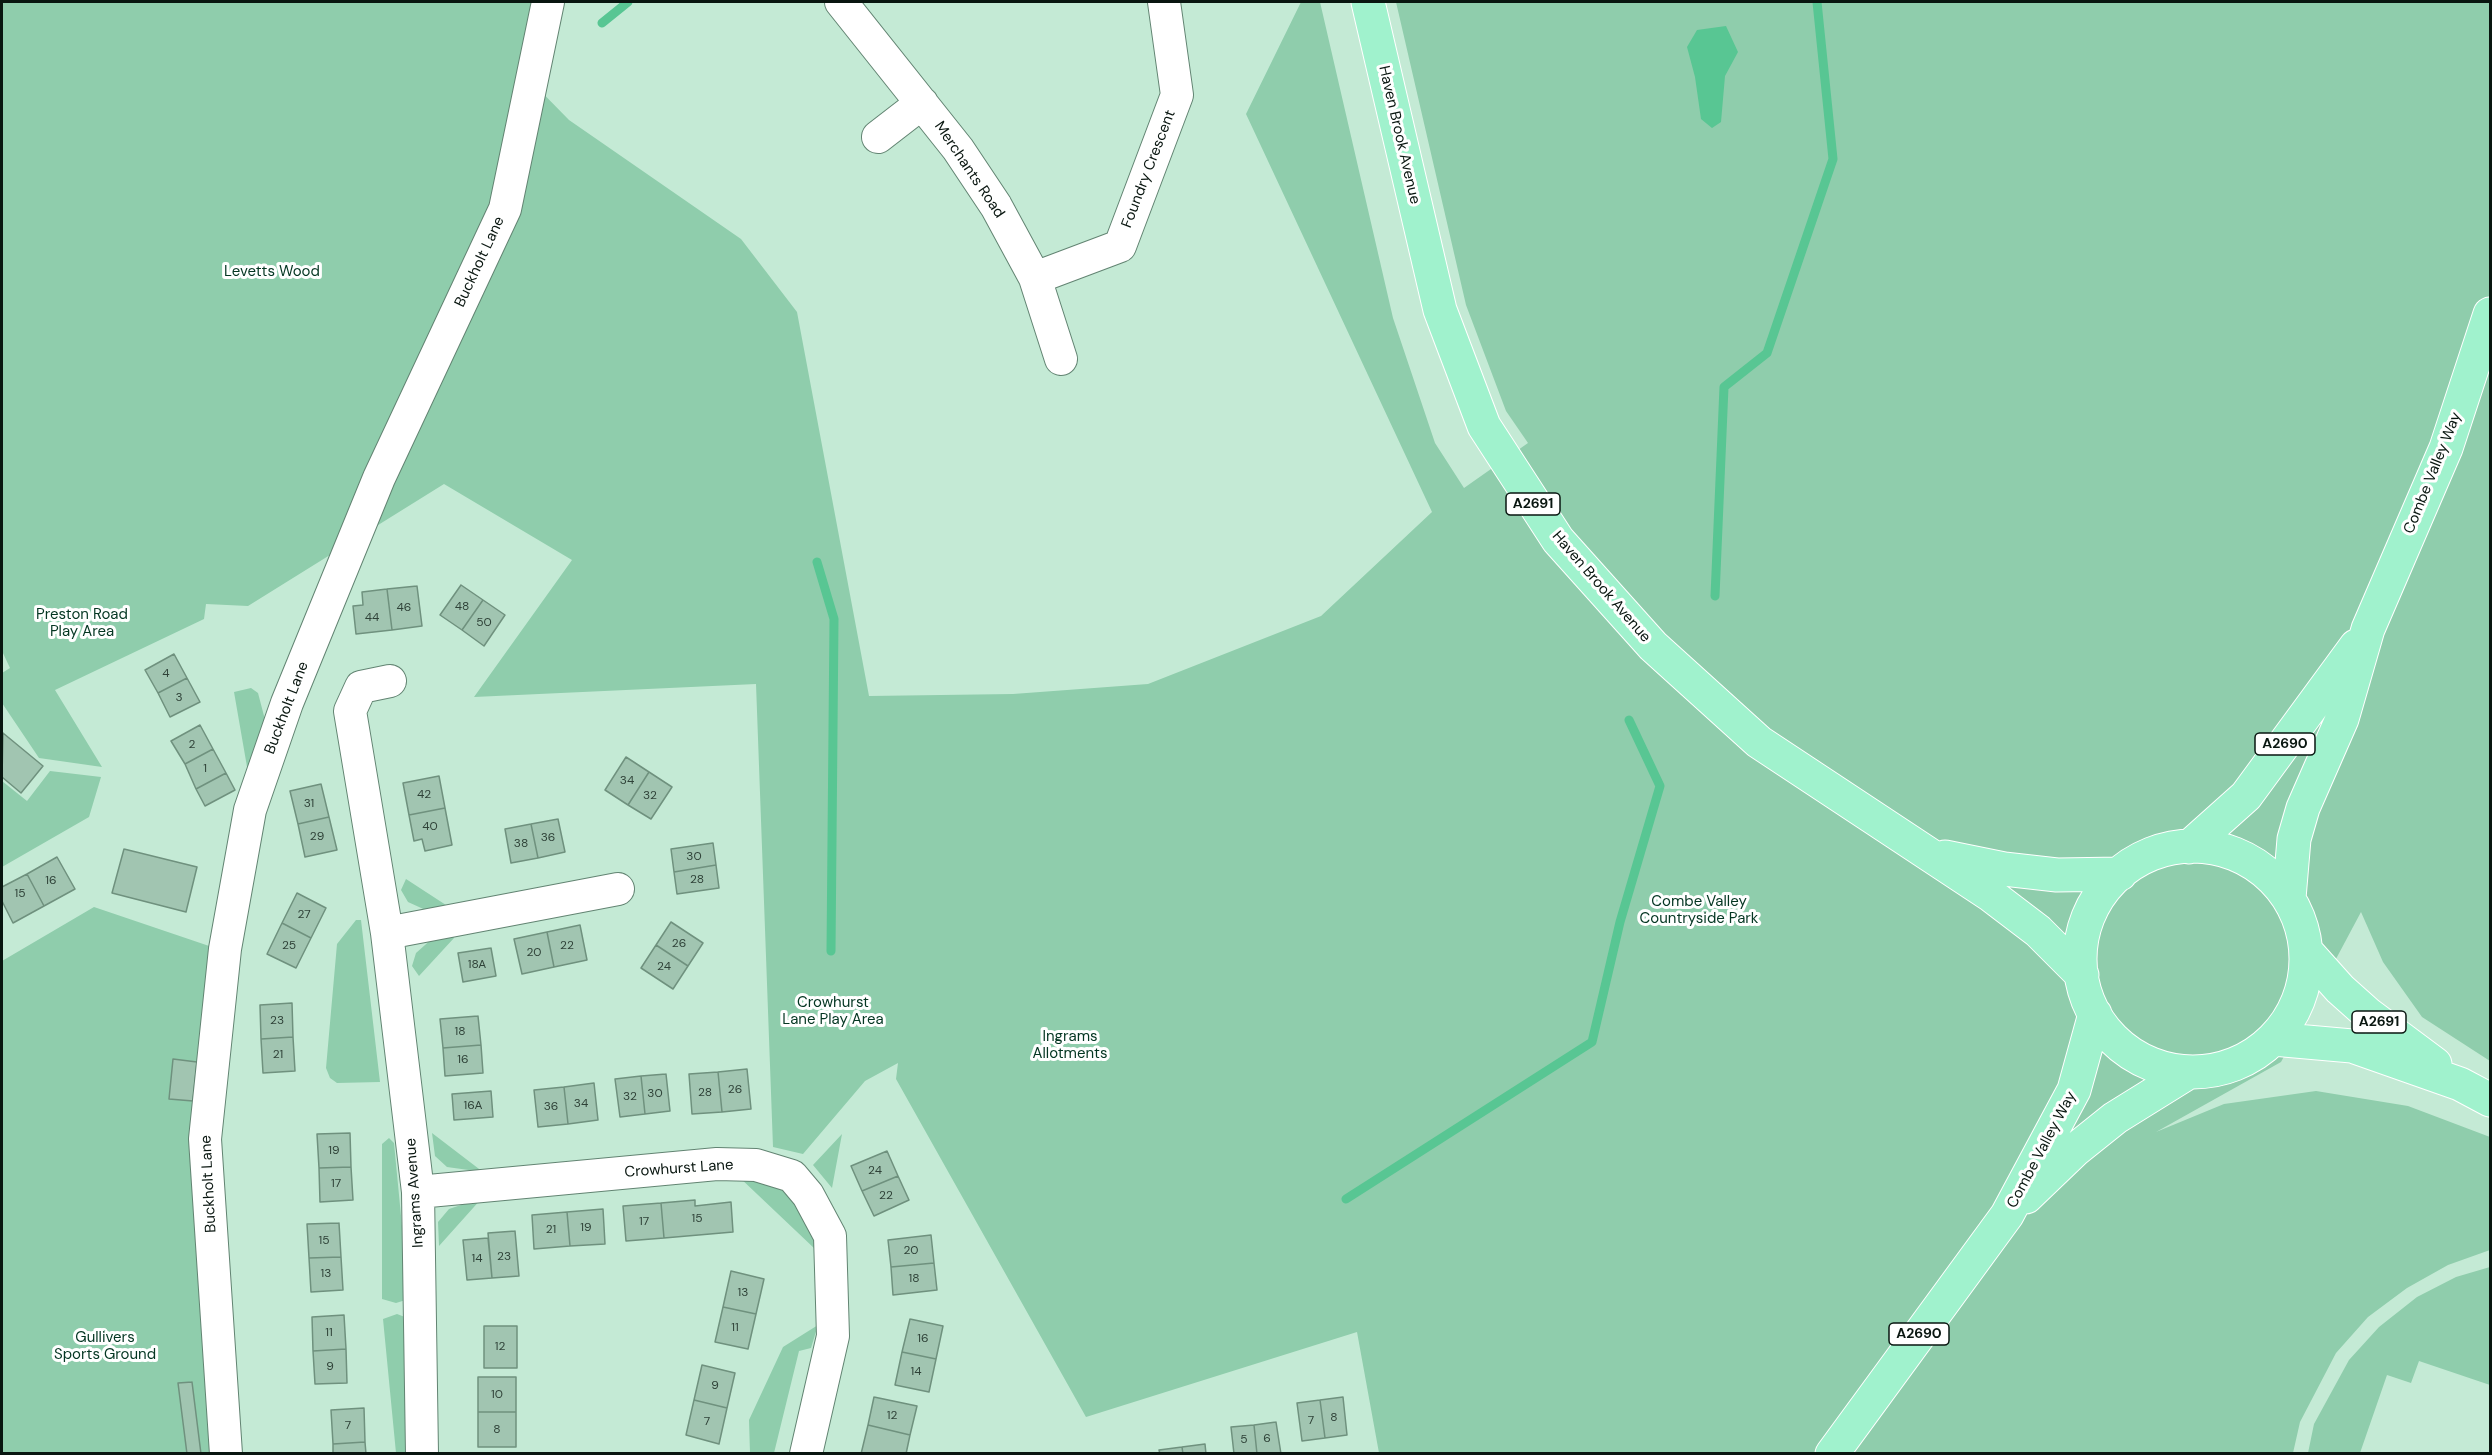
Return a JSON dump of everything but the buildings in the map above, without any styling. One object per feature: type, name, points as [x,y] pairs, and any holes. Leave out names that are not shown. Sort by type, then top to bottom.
[{"type":"main road","name":"Haven Brook Avenue","points":[[1368,2],[1440,310],[1484,426],[1538,513],[1580,567],[1653,646],[1759,742],[1992,896],[2038,932],[2082,975]]},
{"type":"main road","name":"Combe Valley Way","points":[[2289,898],[2294,839],[2303,808],[2342,719],[2368,629],[2446,448],[2490,314]]},
{"type":"main road","name":"Combe Valley Way","points":[[2189,847],[2226,816],[2258,781],[2368,629]]},
{"type":"main road","points":[[2189,847],[2228,852],[2246,859],[2262,870],[2289,898],[2301,924],[2306,951],[2306,970],[2295,1008],[2273,1039],[2261,1049],[2234,1064],[2220,1069],[2189,1072],[2151,1064],[2119,1044],[2095,1014],[2082,975],[2081,947],[2088,920],[2106,887],[2120,874],[2152,854],[2189,847]]},
{"type":"main road","name":"Haven Brook Avenue","points":[[1929,854],[2004,869],[2057,875],[2120,874]]},
{"type":"main road","name":"A2691","points":[[2306,951],[2340,989],[2368,1014],[2460,1084]]},
{"type":"main road","name":"Combe Valley Way","points":[[1832,1454],[2007,1215],[2074,1090],[2095,1014]]},
{"type":"main road","name":"A2691","points":[[2273,1039],[2352,1046],[2460,1084],[2490,1100]]},
{"type":"main road","name":"Combe Valley Way","points":[[2007,1215],[2075,1150],[2115,1118],[2189,1072]]},
{"type":"street","name":"Buckholt Lane","points":[[226,1454],[205,1138],[225,949],[250,810],[287,703],[379,478],[505,209],[548,2]]},
{"type":"street","name":"Merchants Road","points":[[841,2],[958,149],[996,206],[1035,278],[1061,359]]},
{"type":"street","name":"Foundry Crescent","points":[[1035,278],[1120,246],[1177,94],[1164,2]]},
{"type":"street","points":[[878,137],[922,103]]},
{"type":"street","name":"Ingrams Avenue","points":[[390,681],[361,687],[350,711],[387,933],[418,1192],[423,1454]]},
{"type":"street","points":[[387,933],[618,889]]},
{"type":"street","name":"Crowhurst Lane","points":[[418,1192],[717,1164],[756,1165],[792,1176],[808,1195],[830,1236],[833,1336],[806,1454]]},
{"type":"green space","points":[[2,2],[534,2],[519,69],[569,120],[741,239],[797,312],[869,696],[1013,694],[1148,684],[1321,616],[1432,512],[1246,114],[1301,2],[1320,2],[1393,318],[1435,443],[1464,488],[1528,443],[1506,411],[1466,305],[1396,2],[2490,2],[2490,1061],[2422,1017],[2383,962],[2361,912],[2281,1062],[2156,1132],[2224,1104],[2316,1091],[2408,1106],[2490,1137],[2490,1250],[2448,1265],[2407,1288],[2368,1317],[2336,1353],[2300,1422],[2293,1453],[1379,1453],[1357,1332],[1086,1417],[896,1079],[898,1063],[865,1081],[803,1154],[773,1147],[756,684],[474,697],[572,560],[444,484],[248,606],[206,604],[204,619],[55,690],[102,767],[39,758],[2,703],[2,673],[10,668],[2,651]]},
{"type":"green space","points":[[251,688],[258,693],[269,735],[250,784],[234,692]]},
{"type":"green space","points":[[50,771],[101,777],[89,817],[2,867],[2,781],[27,801]]},
{"type":"green space","points":[[406,879],[449,907],[430,912],[408,902],[401,890]]},
{"type":"green space","name":"Gullivers Sports Ground","points":[[94,907],[218,949],[216,1453],[2,1453],[2,961]]},
{"type":"green space","points":[[356,920],[361,920],[380,1082],[337,1083],[330,1078],[326,1068],[337,944]]},
{"type":"green space","points":[[452,933],[454,938],[419,976],[412,966],[416,953],[434,937]]},
{"type":"green space","points":[[432,1133],[483,1172],[447,1167],[435,1156]]},
{"type":"green space","points":[[842,1134],[832,1188],[813,1165]]},
{"type":"green space","points":[[389,1138],[394,1143],[409,1299],[396,1303],[382,1299],[382,1144]]},
{"type":"green space","points":[[738,1176],[788,1186],[816,1233],[815,1249]]},
{"type":"green space","points":[[482,1198],[439,1246],[438,1222],[449,1209]]},
{"type":"green space","points":[[2490,1267],[2490,1385],[2419,1361],[2411,1383],[2387,1375],[2360,1453],[2308,1453],[2314,1424],[2349,1360],[2379,1327],[2417,1297],[2456,1277]]},
{"type":"green space","points":[[397,1314],[410,1319],[409,1453],[396,1453],[383,1319]]},
{"type":"green space","points":[[818,1325],[811,1348],[799,1351],[774,1453],[750,1453],[749,1420],[783,1347]]},
{"type":"shaded area","points":[[1726,26],[1738,52],[1725,76],[1721,122],[1712,128],[1701,119],[1695,77],[1687,47],[1697,30]]},
{"type":"waterway","points":[[602,23],[628,2]]},
{"type":"waterway","points":[[1715,596],[1724,387],[1767,353],[1833,159],[1817,2]]},
{"type":"waterway","points":[[817,562],[834,619],[831,951]]},
{"type":"waterway","points":[[1346,1199],[1592,1042],[1620,922],[1660,786],[1629,720]]},
{"type":"park label","name":"Levetts Wood","points":[[272,272]]},
{"type":"park label","name":"Preston Road Play Area","points":[[82,624]]},
{"type":"park label","name":"Combe Valley Countryside Park","points":[[1699,910]]},
{"type":"park label","name":"Crowhurst Lane Play Area","points":[[833,1012]]},
{"type":"park label","name":"Ingrams Allotments","points":[[1070,1046]]}]
